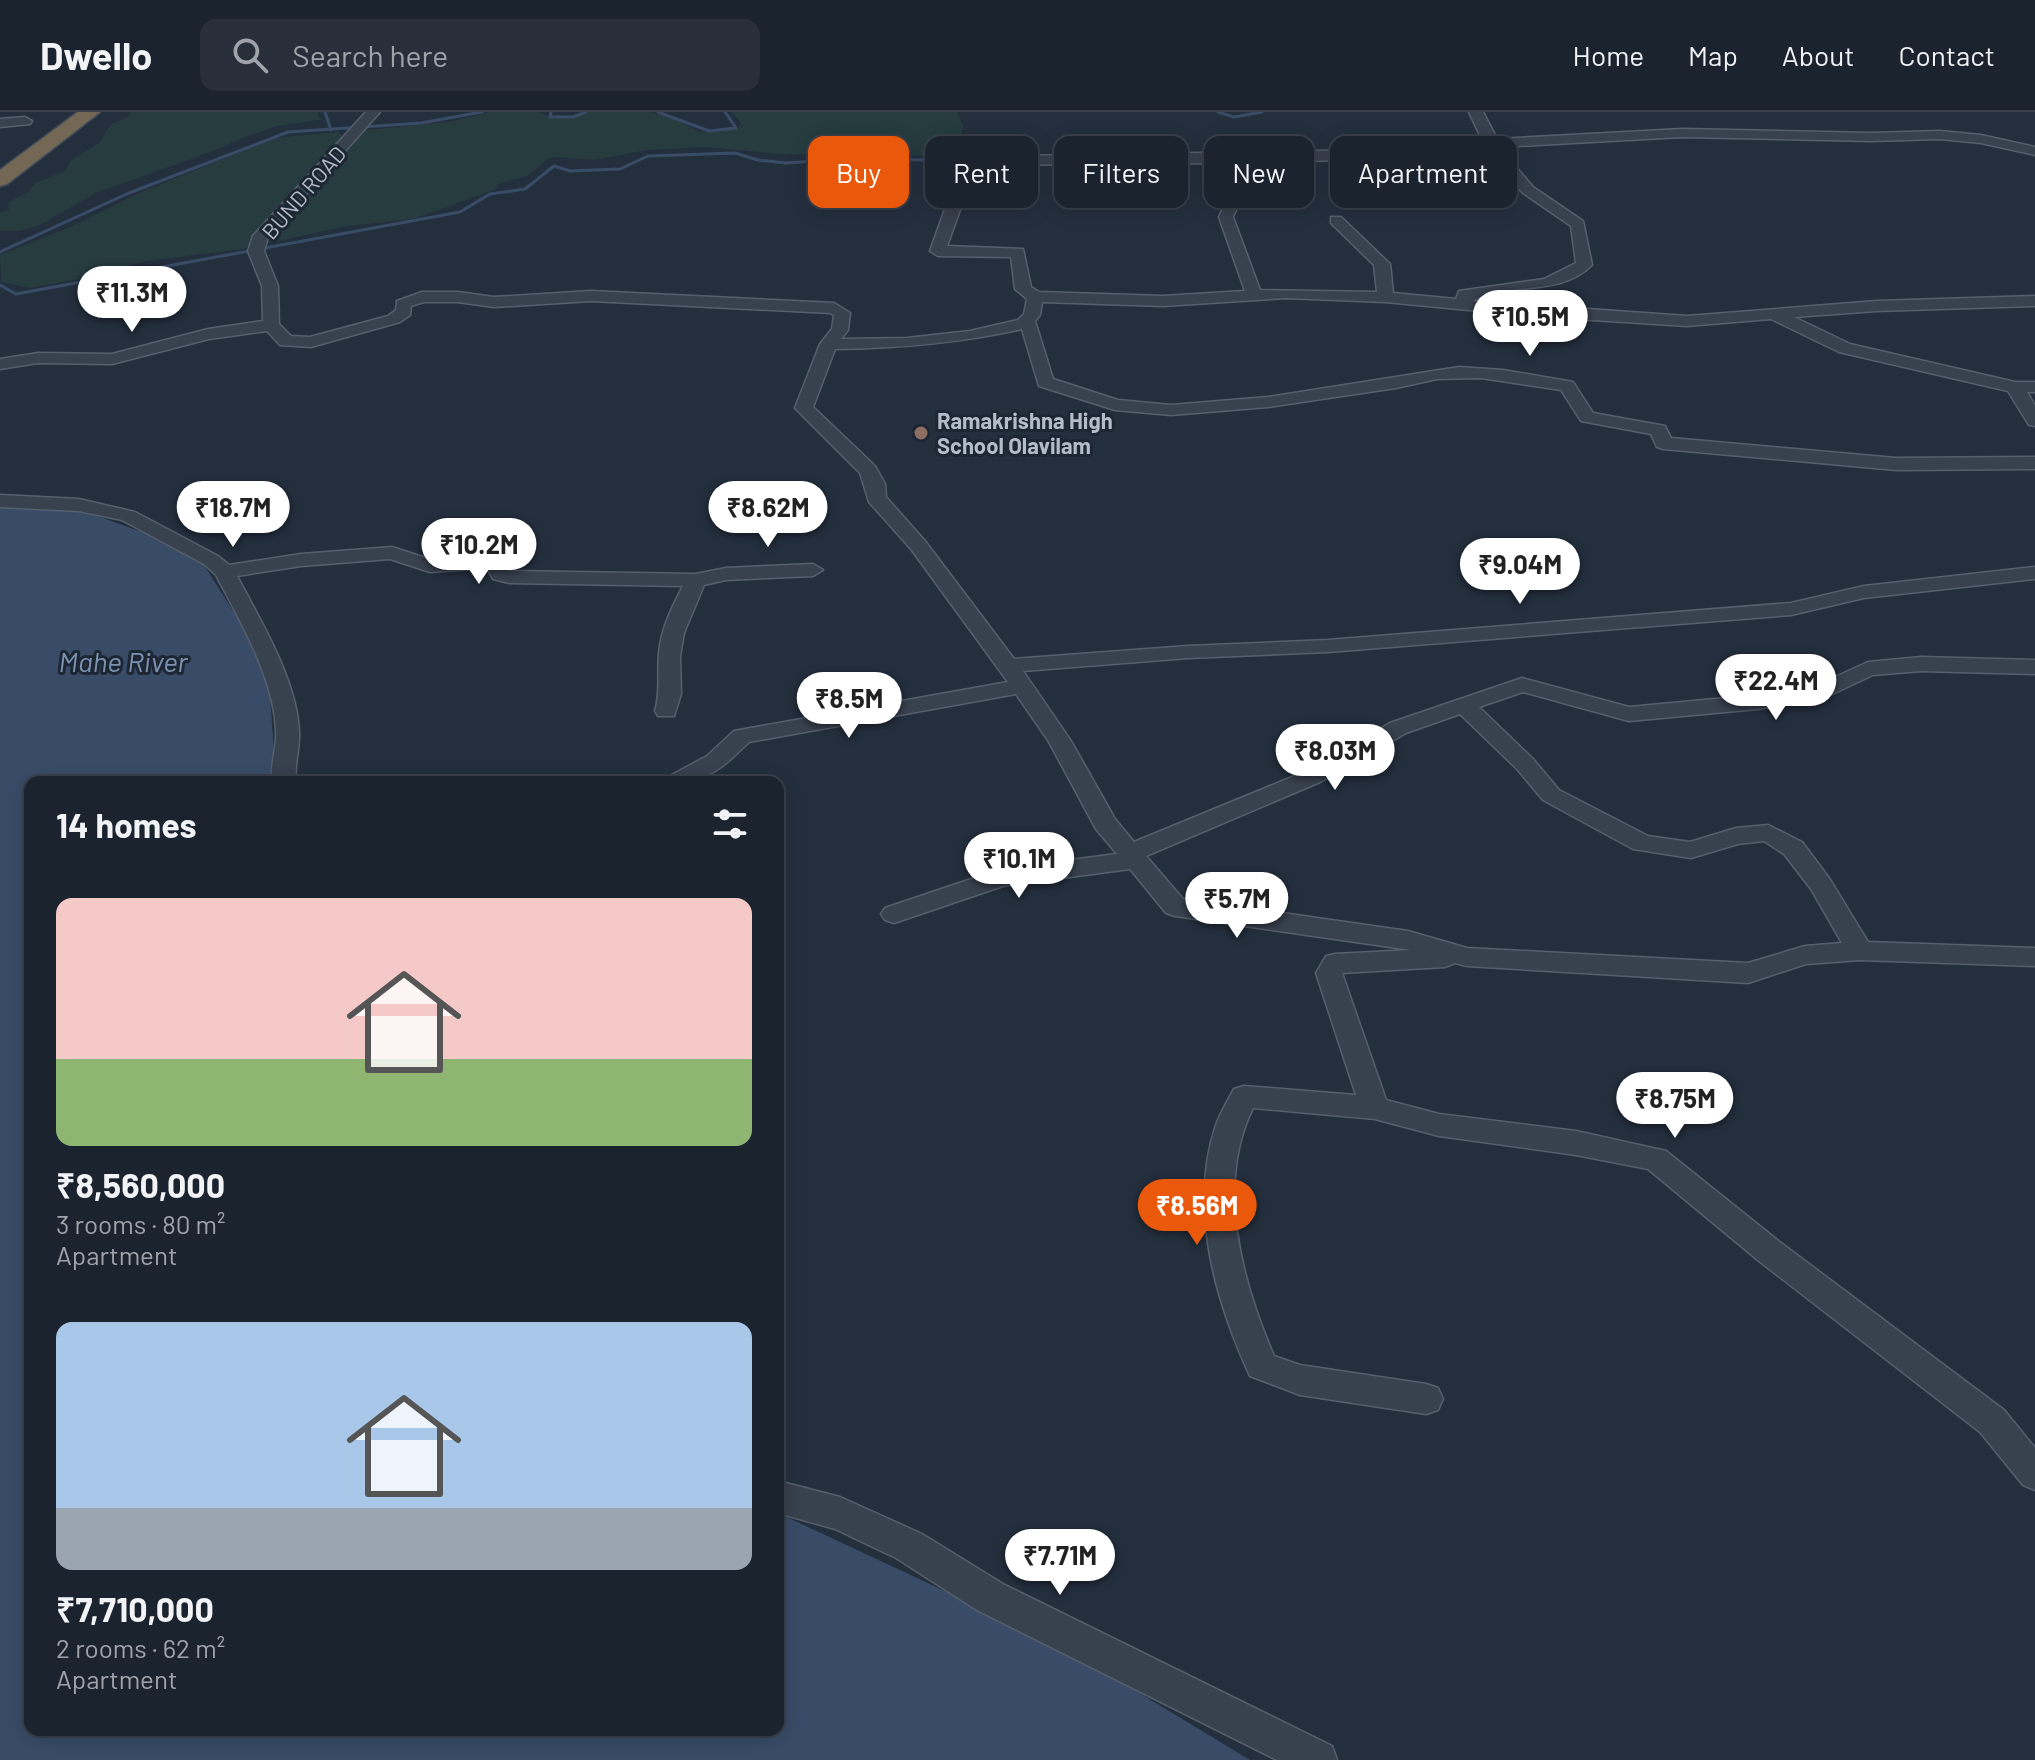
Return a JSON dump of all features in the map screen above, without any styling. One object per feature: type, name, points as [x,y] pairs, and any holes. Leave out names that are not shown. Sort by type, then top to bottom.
[{"type":"highway","points":[[0,160],[62,112]]},
{"type":"highway","points":[[0,180],[90,112]]},
{"type":"street","name":"BUND ROAD","points":[[271,325],[270,286],[256,251],[261,236],[373,112]]},
{"type":"street","points":[[1476,112],[1487,136]]},
{"type":"street","points":[[0,123],[25,121]]},
{"type":"street","points":[[1517,145],[1606,134],[1660,132],[1883,137],[1927,134],[1986,139],[2035,151]]},
{"type":"street","points":[[1204,159],[962,161],[964,177],[952,211],[941,230],[938,251],[1018,252],[1023,289],[1035,297],[1163,301],[1221,299],[1254,294],[1385,297],[1530,311],[1673,320],[1890,305],[2035,301]]},
{"type":"street","points":[[1466,304],[1462,298],[1465,294],[1548,283],[1584,265],[1578,224],[1528,190],[1517,177]]},
{"type":"street","points":[[1230,208],[1226,217],[1254,294]]},
{"type":"street","points":[[1336,220],[1382,264],[1385,297]]},
{"type":"street","points":[[0,364],[38,358],[128,356],[186,339],[271,325],[286,341],[304,343],[394,319],[404,312],[403,304],[422,297],[458,297],[494,302],[591,296],[641,297],[703,304],[834,308],[842,313],[840,330],[828,344],[804,408],[868,470],[875,484],[876,498],[918,545],[1015,676],[1060,741],[1105,823],[1175,907],[1408,940],[1467,957]]},
{"type":"street","points":[[828,344],[970,336],[1027,321],[1032,315],[1035,297]]},
{"type":"street","points":[[1773,314],[1845,348],[2015,387],[2035,387]]},
{"type":"street","points":[[1027,321],[1045,382],[1126,407],[1216,407],[1396,383],[1415,376],[1473,374],[1567,386],[1587,417],[1659,430],[1663,443],[1896,464],[2035,463]]},
{"type":"street","points":[[2015,387],[2035,421]]},
{"type":"street","points":[[0,501],[79,505],[128,516],[211,560],[225,572],[273,665],[288,733],[282,764],[283,776]]},
{"type":"street","points":[[225,572],[301,560],[392,553],[430,566],[489,562],[496,564],[500,575],[509,577],[696,580],[726,574],[813,570]]},
{"type":"street","points":[[687,776],[715,761],[742,736],[1015,676],[1188,652],[1328,646],[1791,609],[1864,592],[2035,573]]},
{"type":"street","points":[[666,711],[671,698],[670,650],[680,616],[696,580]]},
{"type":"street","points":[[894,914],[1001,878],[1133,857],[1312,777],[1398,728],[1522,685],[1629,714],[1758,702],[1826,690],[1868,669],[1921,664],[2035,667]]},
{"type":"street","points":[[1464,705],[1525,764],[1551,795],[1642,843],[1691,850],[1736,836],[1768,833],[1793,848],[1820,884],[1860,951]]},
{"type":"street","points":[[1375,1108],[1335,998],[1329,973],[1335,963],[1467,957],[1748,973],[1805,955],[1860,951],[2035,957]]},
{"type":"street","points":[[1426,1399],[1300,1380],[1262,1366],[1230,1280],[1221,1220],[1221,1175],[1232,1123],[1244,1097],[1297,1099],[1375,1108],[1439,1125],[1576,1143],[1656,1159],[1770,1252],[1992,1421],[2035,1474]]},
{"type":"street","points":[[784,1499],[840,1514],[909,1546],[990,1597],[1318,1760]]},
{"type":"green space","points":[[130,112],[319,112],[317,117],[324,119],[277,126],[250,135],[96,193],[40,225],[21,231],[0,231],[0,213],[9,209],[8,202],[27,193],[35,183],[65,171],[70,161],[99,143],[110,125],[130,116]]},
{"type":"green space","points":[[490,112],[538,112],[554,119],[593,112],[648,112],[670,117],[700,132],[739,128],[741,123],[731,112],[957,112],[963,126],[961,136],[925,136],[925,156],[909,156],[909,136],[808,136],[808,154],[706,147],[647,150],[594,160],[555,157],[547,159],[529,175],[413,219],[347,226],[269,243],[365,130],[449,122]]},
{"type":"green space","points":[[338,132],[342,135],[337,145],[313,166],[302,183],[276,208],[244,249],[146,261],[30,288],[1,282],[0,255],[70,227],[137,194],[275,138]]},
{"type":"water","name":"Mahe River","points":[[40,502],[103,518],[158,538],[202,562],[268,666],[276,776],[24,776],[24,1736],[784,1736],[784,1516],[1060,1645],[1250,1760],[0,1760],[0,503]]},
{"type":"waterway","points":[[325,112],[331,129]]},
{"type":"waterway","points":[[331,129],[421,123],[482,112]]},
{"type":"waterway","points":[[551,112],[550,117],[573,117],[586,112]]},
{"type":"waterway","points":[[658,112],[709,131],[736,128],[725,112]]},
{"type":"waterway","points":[[1218,112],[1234,117],[1262,112]]},
{"type":"waterway","points":[[0,252],[129,193],[288,132],[331,129]]},
{"type":"waterway","points":[[0,285],[16,294],[460,212],[490,194],[525,189],[554,166],[570,171],[620,169],[648,156],[735,153],[758,160],[786,163],[849,159],[925,160]]},
{"type":"place","name":"Ramakrishna High School Olavilam","points":[[921,433]]}]
